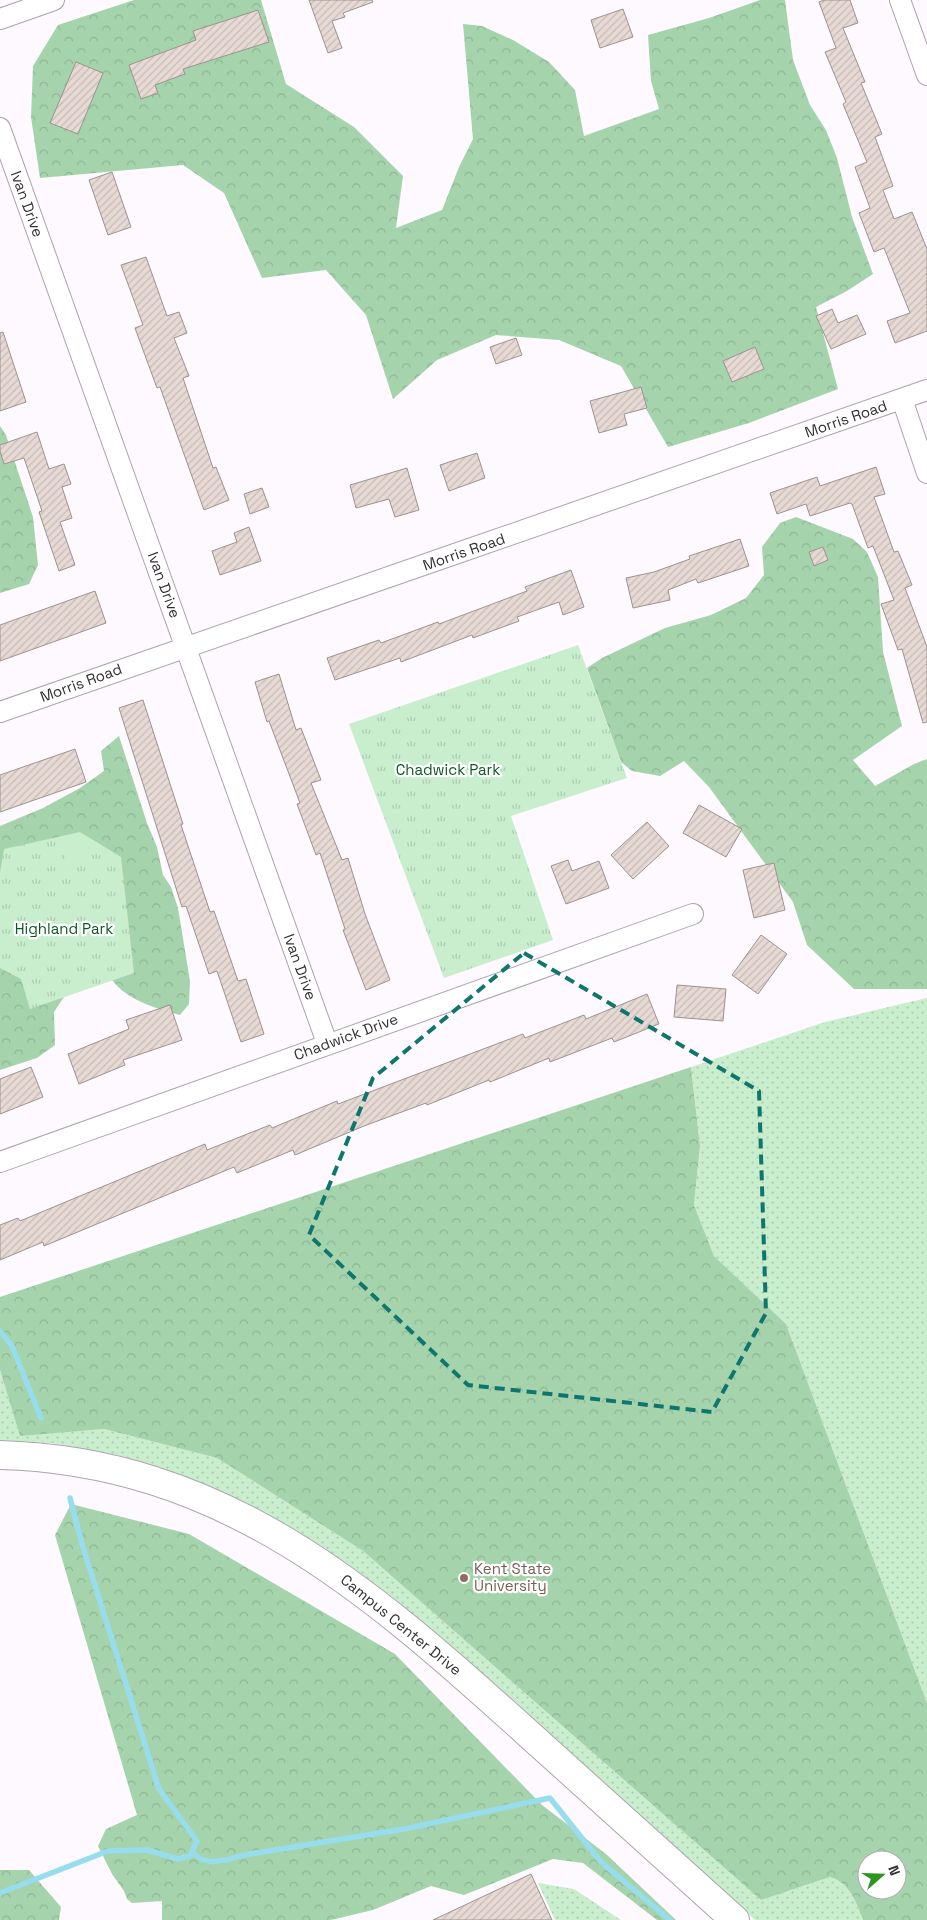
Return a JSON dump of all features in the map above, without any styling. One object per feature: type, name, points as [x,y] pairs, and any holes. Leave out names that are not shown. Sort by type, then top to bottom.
[{"type":"street","points":[[0,19],[54,0]]},
{"type":"street","points":[[900,0],[927,75]]},
{"type":"street","name":"Ivan Drive","points":[[0,128],[327,1044]]},
{"type":"street","name":"Morris Road","points":[[0,712],[186,646],[603,505],[927,390]]},
{"type":"street","points":[[902,399],[927,473]]},
{"type":"street","name":"Chadwick Drive","points":[[0,1162],[693,914]]},
{"type":"street","name":"Campus Center Drive","points":[[0,1455],[81,1463],[137,1475],[172,1486],[223,1507],[274,1532],[295,1545],[350,1582],[396,1617],[465,1676],[734,1920]]},
{"type":"highlighted area","points":[[524,953],[759,1091],[766,1313],[712,1412],[468,1385],[309,1235],[373,1078]]},
{"type":"green space","points":[[134,0],[261,0],[286,84],[354,127],[403,176],[396,228],[442,210],[459,167],[473,139],[463,24],[482,26],[513,40],[549,62],[575,90],[584,136],[659,109],[651,81],[648,35],[709,18],[760,0],[785,0],[793,60],[810,105],[826,130],[837,158],[852,217],[873,274],[847,291],[816,307],[838,389],[749,423],[668,447],[621,366],[559,340],[496,335],[437,360],[393,399],[366,315],[326,270],[262,278],[224,193],[183,165],[40,178],[31,117],[33,66],[58,25]]},
{"type":"green space","points":[[0,426],[6,435],[33,517],[38,565],[29,584],[0,593]]},
{"type":"green space","points":[[796,517],[853,539],[867,552],[878,577],[883,652],[902,726],[853,760],[875,786],[914,764],[927,759],[927,989],[854,989],[807,945],[793,902],[709,787],[684,761],[660,776],[632,771],[621,762],[587,668],[602,658],[665,628],[711,615],[746,598],[764,575],[762,547],[780,523]]},
{"type":"green space","name":"Chadwick Park","points":[[578,645],[627,778],[511,816],[553,940],[444,978],[349,724]]},
{"type":"green space","points":[[119,736],[147,823],[157,847],[163,875],[171,887],[178,908],[190,981],[189,1004],[180,1015],[143,1003],[126,993],[112,980],[0,946],[0,826],[43,808],[80,788],[104,771],[101,751]]},
{"type":"green space","name":"Highland Park","points":[[80,832],[121,857],[134,973],[30,1009],[21,979],[0,968],[0,873],[4,849]]},
{"type":"green space","points":[[87,839],[92,863],[68,869],[63,845]]},
{"type":"green space","points":[[0,947],[68,991],[54,1012],[55,1045],[37,1058],[0,1070]]},
{"type":"green space","points":[[927,998],[927,1703],[786,1324],[714,1256],[694,1205],[700,1146],[691,1067],[825,1022]]},
{"type":"green space","points":[[691,1067],[700,1146],[694,1205],[714,1256],[786,1324],[927,1703],[927,1920],[863,1920],[855,1900],[847,1888],[830,1877],[761,1900],[363,1551],[217,1458],[104,1429],[20,1436],[0,1370],[0,1297]]},
{"type":"green space","points":[[0,1370],[20,1435],[104,1429],[217,1458],[363,1551],[761,1900],[830,1877],[847,1888],[855,1900],[863,1920],[755,1920],[507,1695],[388,1594],[296,1531],[194,1481],[122,1456],[52,1443],[0,1440]]},
{"type":"green space","points":[[71,1504],[189,1534],[395,1654],[542,1805],[606,1854],[676,1920],[657,1920],[583,1863],[553,1859],[464,1895],[431,1886],[373,1910],[331,1920],[162,1920],[162,1901],[132,1903],[127,1899],[124,1891],[112,1874],[98,1846],[106,1829],[137,1815],[55,1535]]},
{"type":"green space","points":[[0,1870],[29,1870],[61,1907],[59,1920],[0,1920]]},
{"type":"green space","points":[[538,1883],[574,1889],[621,1920],[555,1920]]},
{"type":"building","points":[[309,0],[372,0],[373,2],[343,13],[345,17],[332,21],[342,48],[328,53]]},
{"type":"building","points":[[824,0],[850,0],[858,23],[843,28],[865,82],[861,83],[882,134],[875,137],[893,186],[883,190],[894,219],[912,212],[927,249],[927,331],[895,343],[887,321],[910,313],[884,248],[874,252],[859,213],[870,208],[855,167],[867,162],[843,104],[846,102],[825,52],[836,48],[819,2]]},
{"type":"building","points":[[623,9],[633,37],[600,48],[591,20]]},
{"type":"building","points":[[258,10],[269,42],[183,69],[185,74],[155,85],[158,93],[141,99],[129,65],[196,40],[193,31]]},
{"type":"building","points":[[76,62],[103,73],[78,134],[50,123]]},
{"type":"building","points":[[112,172],[131,227],[108,235],[89,180]]},
{"type":"building","points":[[146,257],[167,316],[179,312],[187,333],[174,338],[189,376],[183,378],[213,468],[216,467],[229,500],[204,510],[160,387],[157,388],[135,328],[143,325],[121,265]]},
{"type":"building","points":[[832,309],[838,323],[857,315],[866,334],[831,349],[816,316]]},
{"type":"building","points":[[3,332],[26,402],[0,411],[0,333]]},
{"type":"building","points":[[516,338],[522,355],[496,364],[490,347]]},
{"type":"building","points":[[755,347],[764,369],[732,382],[723,361]]},
{"type":"building","points":[[641,387],[647,408],[624,414],[627,425],[599,433],[590,401]]},
{"type":"building","points":[[37,432],[49,469],[64,464],[71,484],[62,487],[72,518],[60,522],[75,565],[59,571],[39,512],[42,511],[24,458],[4,464],[0,451],[0,445]]},
{"type":"building","points":[[477,453],[485,478],[449,491],[440,465]]},
{"type":"building","points":[[876,467],[885,494],[874,497],[894,552],[898,551],[912,585],[905,588],[927,647],[927,722],[923,723],[902,649],[898,650],[881,604],[894,600],[873,546],[868,548],[852,504],[850,503],[810,516],[806,504],[777,514],[770,493],[817,477],[820,486]]},
{"type":"building","points":[[407,468],[419,510],[395,517],[389,499],[356,508],[350,485]]},
{"type":"building","points":[[262,488],[269,507],[250,514],[244,494]]},
{"type":"building","points":[[249,527],[261,561],[220,575],[212,551],[237,542],[234,533]]},
{"type":"building","points":[[740,539],[749,566],[698,583],[696,579],[668,590],[670,600],[633,608],[626,578],[654,572],[690,559],[689,556]]},
{"type":"building","points":[[823,547],[828,560],[814,566],[809,552]]},
{"type":"building","points":[[571,570],[584,607],[563,615],[559,602],[517,617],[519,621],[473,638],[472,635],[401,662],[400,658],[335,680],[327,658],[379,640],[381,643],[438,622],[439,624],[527,591],[525,587]]},
{"type":"building","points":[[95,591],[106,623],[0,661],[0,625]]},
{"type":"building","points":[[279,674],[296,730],[301,728],[321,780],[311,783],[342,860],[348,858],[365,914],[390,980],[366,990],[343,930],[345,929],[320,853],[316,855],[297,804],[300,803],[269,721],[267,722],[255,682]]},
{"type":"building","points":[[143,700],[210,912],[214,911],[238,981],[246,979],[264,1034],[241,1042],[217,971],[209,974],[186,906],[182,907],[119,708]]},
{"type":"building","points":[[75,749],[86,782],[0,812],[0,775]]},
{"type":"building","points":[[699,805],[742,829],[726,857],[683,833]]},
{"type":"building","points":[[647,822],[669,846],[633,879],[611,855]]},
{"type":"building","points":[[568,860],[572,871],[599,861],[609,888],[566,904],[551,866]]},
{"type":"building","points":[[774,863],[785,910],[754,918],[743,870]]},
{"type":"building","points":[[761,935],[787,954],[758,994],[732,975]]},
{"type":"building","points":[[677,985],[726,989],[723,1021],[674,1017]]},
{"type":"building","points":[[647,994],[659,1024],[614,1042],[612,1038],[550,1062],[549,1058],[490,1082],[489,1080],[427,1105],[426,1103],[364,1126],[295,1155],[293,1150],[237,1173],[234,1167],[44,1246],[43,1242],[0,1260],[0,1225],[18,1218],[20,1221],[205,1144],[207,1150],[270,1125],[272,1128],[337,1101],[338,1104],[523,1034],[525,1038],[584,1015],[586,1019]]},
{"type":"building","points":[[170,1005],[182,1040],[123,1060],[125,1065],[79,1084],[68,1054],[129,1029],[126,1020]]},
{"type":"building","points":[[31,1067],[43,1097],[0,1114],[0,1079]]},
{"type":"building","points":[[531,1874],[552,1920],[433,1920]]},
{"type":"waterway","points":[[0,1331],[12,1346],[41,1418]]},
{"type":"waterway","points":[[0,1893],[108,1851],[147,1850],[178,1859],[190,1856],[197,1841],[159,1789],[82,1544],[70,1498]]},
{"type":"waterway","points":[[192,1852],[204,1860],[224,1860],[244,1855],[404,1829],[550,1798],[601,1862],[670,1920]]},
{"type":"place","name":"Kent State University","points":[[464,1578]]}]
